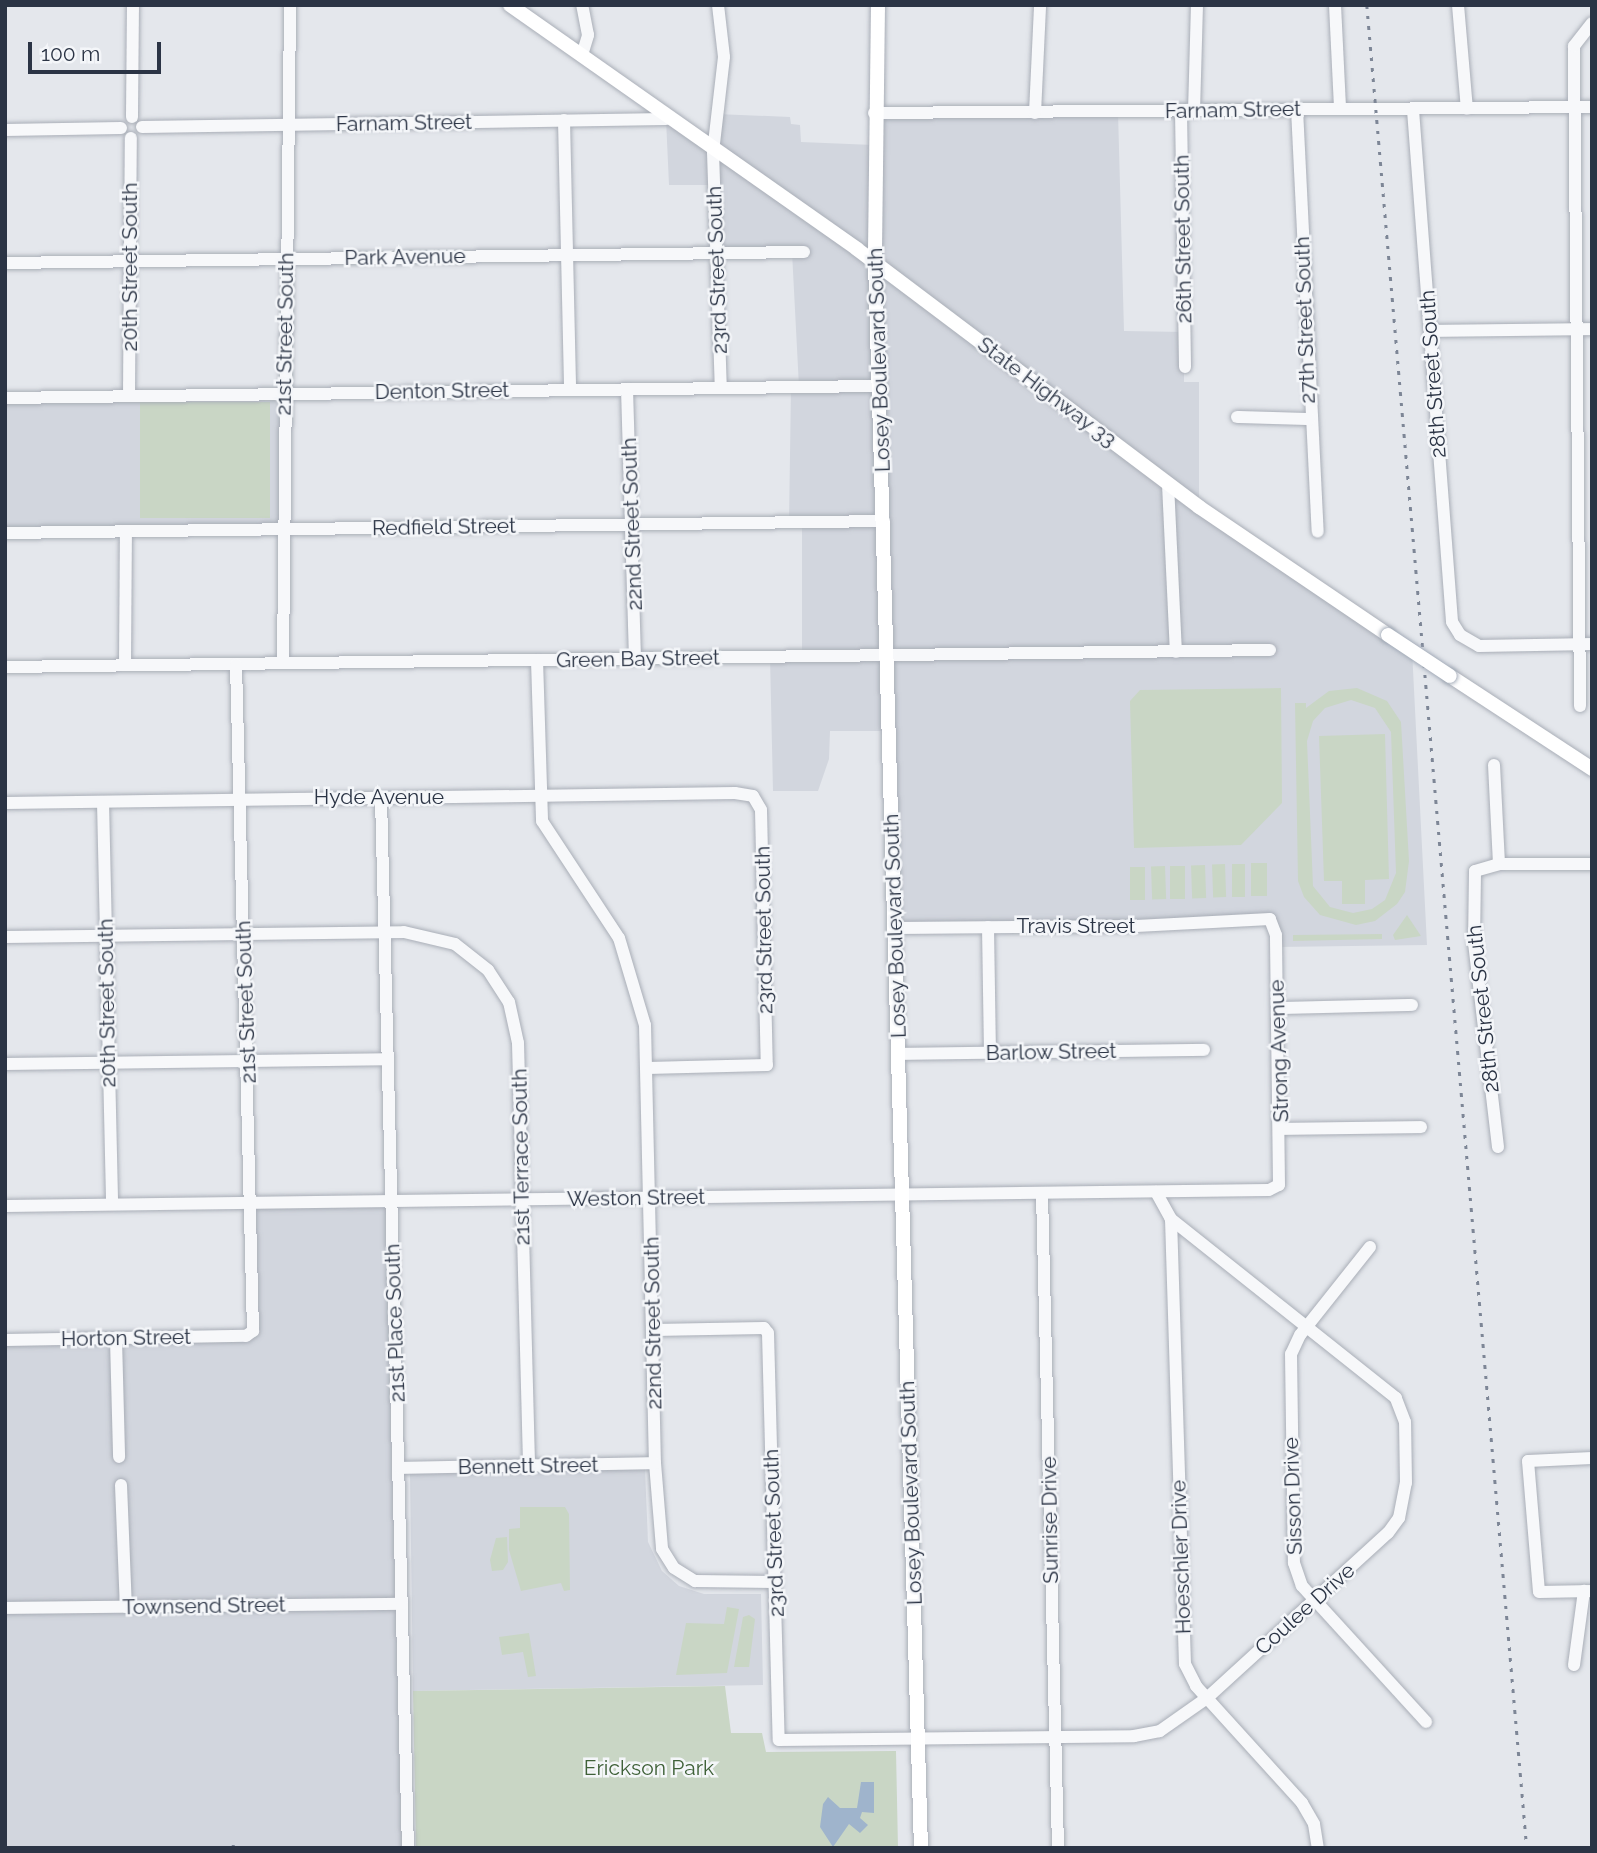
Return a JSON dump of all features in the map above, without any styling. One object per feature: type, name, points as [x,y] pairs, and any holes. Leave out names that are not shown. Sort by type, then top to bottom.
[{"type":"main road","name":"State Highway 33","points":[[510,5],[582,55],[666,119],[875,262],[1168,484],[1388,635],[1592,769]]},
{"type":"main road","name":"Losey Boulevard South","points":[[878,5],[874,113],[875,262],[921,1848]]},
{"type":"street","points":[[5,130],[121,128],[132,117],[133,5]]},
{"type":"street","name":"21st Street South","points":[[283,663],[290,5]]},
{"type":"street","points":[[582,5],[588,35],[582,55]]},
{"type":"street","name":"23rd Street South","points":[[718,5],[724,68],[713,152],[721,388]]},
{"type":"street","points":[[1035,113],[1040,5]]},
{"type":"street","points":[[1194,112],[1197,5]]},
{"type":"street","points":[[1335,5],[1340,109]]},
{"type":"street","points":[[1458,5],[1467,109]]},
{"type":"street","points":[[1580,706],[1585,644],[1575,329],[1574,46],[1578,35],[1592,23]]},
{"type":"street","name":"Farnam Street","points":[[874,113],[1592,107]]},
{"type":"street","name":"27th Street South","points":[[1297,109],[1309,419],[1318,531]]},
{"type":"street","name":"28th Street South","points":[[1413,110],[1451,615],[1460,635],[1479,646],[1585,644]]},
{"type":"street","name":"26th Street South","points":[[1181,111],[1185,367]]},
{"type":"street","points":[[121,128],[131,138],[142,127],[132,117]]},
{"type":"street","name":"Farnam Street","points":[[142,127],[666,119]]},
{"type":"street","points":[[564,120],[570,389]]},
{"type":"street","name":"20th Street South","points":[[129,397],[131,138]]},
{"type":"street","name":"Park Avenue","points":[[5,263],[804,252]]},
{"type":"street","points":[[1430,331],[1592,329]]},
{"type":"street","name":"Denton Street","points":[[5,398],[879,386]]},
{"type":"street","name":"22nd Street South","points":[[627,389],[635,659]]},
{"type":"street","points":[[1237,417],[1309,419]]},
{"type":"street","points":[[1168,484],[1176,652]]},
{"type":"street","name":"Redfield Street","points":[[5,533],[884,521]]},
{"type":"street","points":[[125,665],[126,531]]},
{"type":"street","name":"Green Bay Street","points":[[5,667],[1270,650]]},
{"type":"street","name":"22nd Street South","points":[[537,660],[540,796],[549,834],[604,913],[627,958],[643,1013],[647,1068],[655,1463],[659,1535],[674,1568],[708,1584],[774,1582]]},
{"type":"street","name":"21st Street South","points":[[236,664],[253,1331],[246,1336]]},
{"type":"street","points":[[1494,765],[1499,864],[1592,864]]},
{"type":"street","name":"23rd Street South","points":[[647,1068],[767,1065],[761,810],[753,796]]},
{"type":"street","name":"Hyde Avenue","points":[[5,803],[753,796]]},
{"type":"street","name":"21st Place South","points":[[381,798],[401,1468],[408,1848]]},
{"type":"street","name":"20th Street South","points":[[103,802],[112,1204]]},
{"type":"street","name":"28th Street South","points":[[1498,1147],[1474,944],[1475,871],[1499,864]]},
{"type":"street","name":"Strong Avenue","points":[[1256,920],[1270,919],[1276,929],[1281,1182],[1267,1190]]},
{"type":"street","name":"Travis Street","points":[[895,928],[1256,920]]},
{"type":"street","points":[[988,927],[990,1052]]},
{"type":"street","points":[[5,937],[384,932]]},
{"type":"street","name":"21st Terrace South","points":[[384,932],[421,934],[455,944],[488,970],[503,990],[518,1043],[529,1466]]},
{"type":"street","points":[[1277,1008],[1412,1005]]},
{"type":"street","name":"Barlow Street","points":[[899,1054],[1204,1050]]},
{"type":"street","points":[[5,1064],[387,1059]]},
{"type":"street","points":[[1281,1129],[1420,1127]]},
{"type":"street","name":"Weston Street","points":[[5,1206],[1267,1190]]},
{"type":"street","name":"Coulee Drive","points":[[779,1740],[1055,1738],[1134,1736],[1160,1731],[1207,1698],[1388,1534],[1399,1518],[1406,1492],[1405,1422],[1401,1404],[1388,1390],[1171,1219],[1156,1192]]},
{"type":"street","name":"Sunrise Drive","points":[[1042,1193],[1058,1848]]},
{"type":"street","name":"Hoeschler Drive","points":[[1171,1219],[1183,1652],[1188,1673],[1207,1698],[1302,1803],[1314,1824],[1318,1848]]},
{"type":"street","name":"Sisson Drive","points":[[1370,1247],[1294,1345],[1289,1371],[1294,1563],[1299,1580],[1314,1599],[1426,1722]]},
{"type":"street","name":"23rd Street South","points":[[654,1330],[764,1328],[769,1338],[779,1740]]},
{"type":"street","name":"Horton Street","points":[[5,1340],[246,1336]]},
{"type":"street","points":[[116,1339],[119,1457]]},
{"type":"street","points":[[1574,1665],[1588,1591],[1539,1592],[1528,1461],[1592,1458]]},
{"type":"street","name":"Bennett Street","points":[[401,1468],[655,1463]]},
{"type":"street","points":[[121,1485],[126,1607]]},
{"type":"street","name":"Townsend Street","points":[[5,1608],[402,1604]]},
{"type":"shaded area","points":[[1118,112],[1124,331],[1184,332],[1184,382],[1199,382],[1199,507],[1412,650],[1427,945],[1277,947],[1274,923],[895,928],[890,731],[830,731],[829,759],[818,791],[773,791],[770,657],[802,656],[802,523],[789,523],[791,387],[799,387],[792,252],[718,253],[714,185],[669,185],[666,119],[713,152],[717,114],[790,117],[791,124],[800,125],[801,142],[873,145],[874,113]]},
{"type":"shaded area","points":[[5,394],[284,394],[284,529],[5,529]]},
{"type":"shaded area","points":[[391,1201],[406,1848],[5,1848],[5,1340],[253,1331],[251,1203]]},
{"type":"shaded area","points":[[645,1469],[648,1542],[662,1571],[679,1586],[704,1594],[761,1594],[763,1685],[413,1691],[410,1473]]},
{"type":"green space","points":[[140,402],[270,402],[270,518],[140,518]]},
{"type":"green space","points":[[1281,688],[1282,803],[1241,845],[1134,848],[1130,701],[1140,690]]},
{"type":"green space","points":[[1357,688],[1387,701],[1401,722],[1409,861],[1405,892],[1397,904],[1375,921],[1356,925],[1320,915],[1304,897],[1298,881],[1295,703],[1306,703],[1306,708],[1329,691]],"holes":[[[1351,700],[1375,708],[1391,732],[1396,873],[1385,900],[1372,909],[1353,913],[1330,907],[1313,886],[1307,741],[1313,721],[1325,708]]]},
{"type":"green space","points":[[1385,734],[1389,879],[1365,880],[1365,904],[1342,904],[1342,881],[1324,881],[1319,736]]},
{"type":"green space","points":[[1251,863],[1267,863],[1267,896],[1251,896]]},
{"type":"green space","points":[[1212,864],[1225,864],[1226,897],[1213,897]]},
{"type":"green space","points":[[1232,864],[1245,864],[1245,897],[1232,897]]},
{"type":"green space","points":[[1191,865],[1205,865],[1206,898],[1192,898]]},
{"type":"green space","points":[[1151,866],[1165,866],[1166,899],[1152,899]]},
{"type":"green space","points":[[1170,866],[1185,866],[1185,899],[1170,899]]},
{"type":"green space","points":[[1130,867],[1145,867],[1145,900],[1130,900]]},
{"type":"green space","points":[[1407,915],[1421,936],[1395,940],[1393,935]]},
{"type":"green space","points":[[1382,934],[1382,939],[1293,941],[1293,935]]},
{"type":"green space","points":[[520,1507],[565,1507],[569,1514],[570,1590],[564,1591],[561,1583],[521,1591],[509,1550],[509,1529],[520,1528]]},
{"type":"green space","points":[[507,1537],[508,1562],[503,1570],[492,1571],[490,1560],[496,1538]]},
{"type":"green space","points":[[727,1607],[739,1609],[727,1673],[676,1675],[686,1623],[724,1624]]},
{"type":"green space","points":[[749,1615],[755,1619],[749,1667],[734,1667],[743,1617]]},
{"type":"green space","points":[[529,1633],[536,1676],[528,1677],[523,1652],[502,1655],[499,1637]]},
{"type":"green space","name":"Erickson Park","points":[[725,1686],[731,1733],[762,1733],[766,1752],[896,1751],[898,1848],[416,1848],[413,1691]]},
{"type":"water","points":[[861,1782],[874,1782],[874,1813],[862,1812],[860,1818],[868,1825],[860,1833],[849,1824],[833,1847],[820,1827],[823,1804],[828,1797],[840,1808],[857,1808]]},
{"type":"railway","points":[[1367,5],[1527,1848]]},
{"type":"railway","points":[[233,1842],[233,1848]]}]
